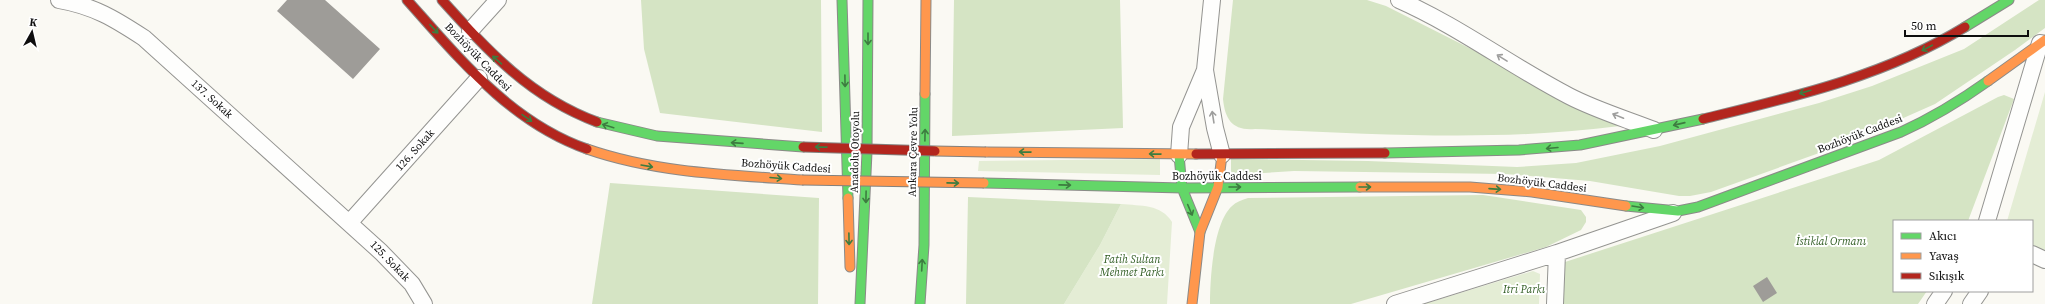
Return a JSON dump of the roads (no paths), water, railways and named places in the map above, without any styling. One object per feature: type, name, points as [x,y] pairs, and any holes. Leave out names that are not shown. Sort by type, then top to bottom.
[{"type":"main road","name":"Bozhöyük Caddesi","points":[[407,0],[479,78],[506,103],[526,118],[570,144],[591,152],[653,167],[802,180],[1182,188],[1470,187],[1532,192],[1656,210],[1678,211],[1698,207],[1901,132],[1927,120],[1964,98],[2043,42]]},
{"type":"main road","name":"Bozhöyük Caddesi","points":[[442,0],[489,52],[533,88],[575,114],[607,126],[657,136],[803,147],[1179,155],[1519,150],[1580,145],[1654,130],[1760,105],[1863,76],[1918,53],[1962,29],[2009,0]]},
{"type":"main road","points":[[842,0],[850,273]]},
{"type":"main road","name":"Anadolu Otoyolu","points":[[860,304],[865,224],[868,0]]},
{"type":"main road","name":"Ankara Çevre Yolu","points":[[920,304],[924,245],[926,0]]},
{"type":"main road","points":[[1179,155],[1182,188],[1200,232]]},
{"type":"main road","points":[[1192,304],[1200,232],[1218,187],[1222,155]]},
{"type":"street","name":"137. Sokak","points":[[59,0],[82,2],[115,19],[144,38],[350,222]]},
{"type":"street","points":[[470,31],[498,0]]},
{"type":"street","points":[[1212,0],[1205,70],[1214,128],[1222,155]]},
{"type":"street","points":[[1399,0],[1426,12],[1521,70],[1571,97],[1654,130]]},
{"type":"street","points":[[1987,220],[2043,42]]},
{"type":"street","points":[[1179,155],[1181,127],[1205,70]]},
{"type":"street","name":"126. Sokak","points":[[350,222],[479,78]]},
{"type":"street","points":[[1612,204],[1620,213],[1622,218],[1622,224],[1613,234]]},
{"type":"street","points":[[1395,304],[1557,253],[1678,211]]},
{"type":"street","name":"125. Sokak","points":[[350,222],[399,269],[412,284],[424,304]]},
{"type":"street","points":[[1554,304],[1557,253]]},
{"type":"street","points":[[2033,254],[2045,260]]},
{"type":"street","points":[[1935,304],[1943,292]]},
{"type":"street","points":[[1971,304],[1979,292]]},
{"type":"park label","name":"İstiklal Ormanı","points":[[1831,241]]},
{"type":"park label","name":"Fatih Sultan Mehmet Parkı","points":[[1132,265]]},
{"type":"park label","name":"Itri Parkı","points":[[1524,289]]}]
